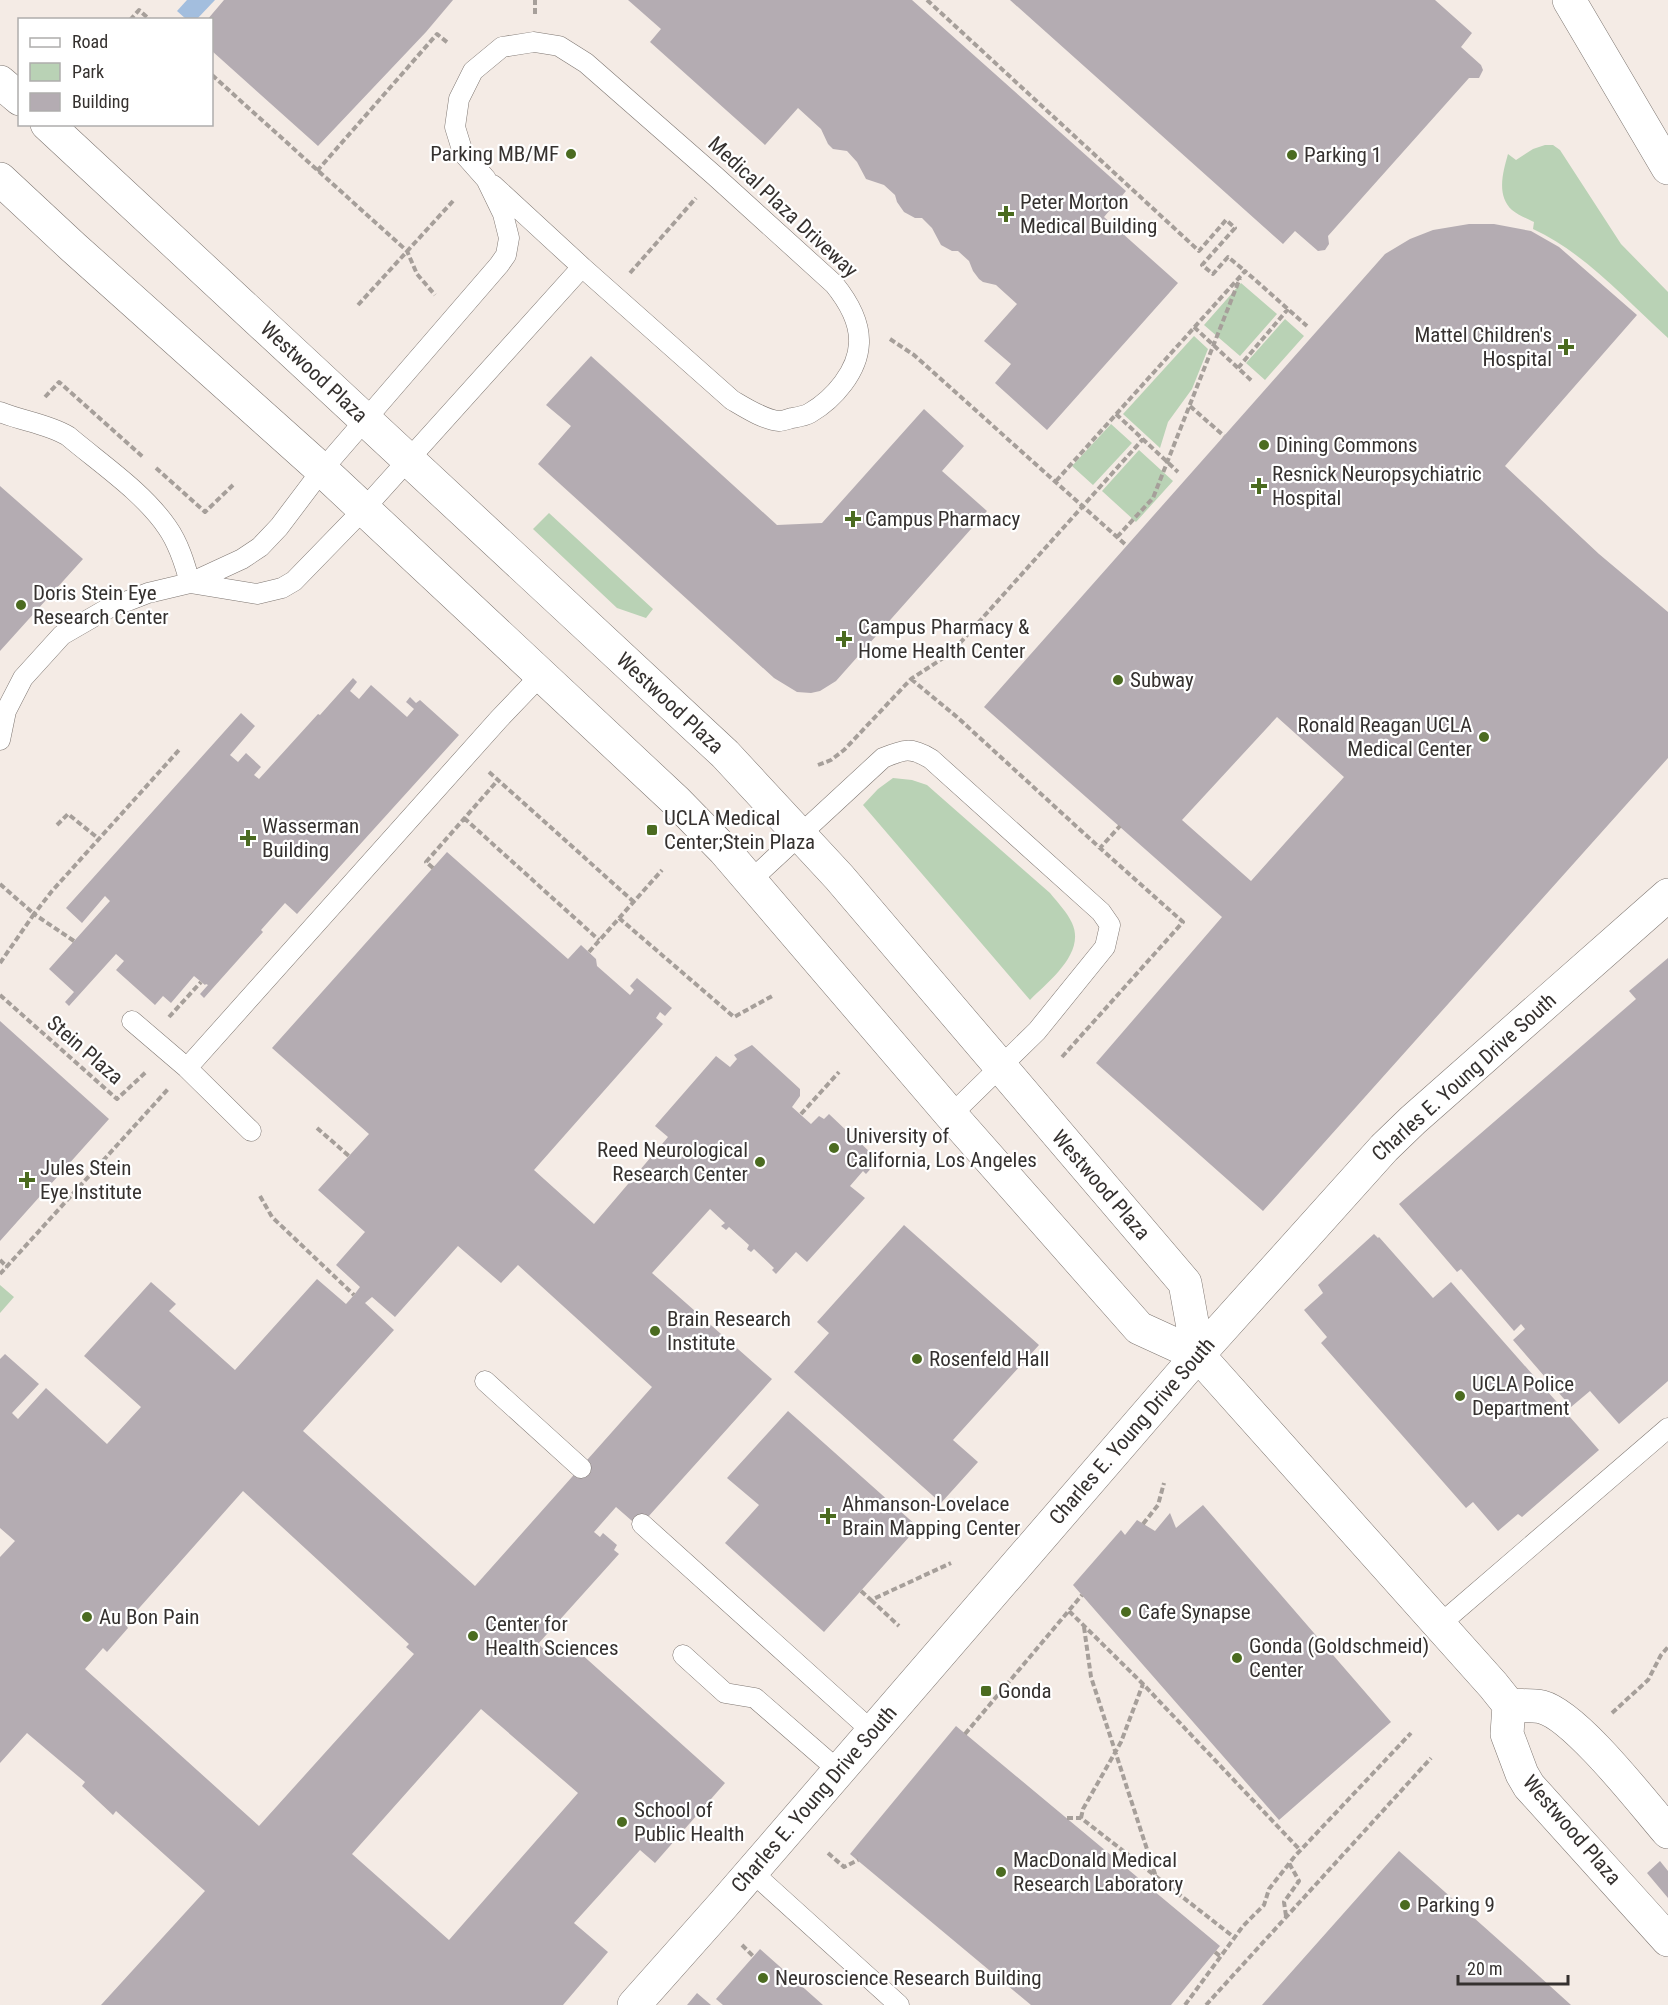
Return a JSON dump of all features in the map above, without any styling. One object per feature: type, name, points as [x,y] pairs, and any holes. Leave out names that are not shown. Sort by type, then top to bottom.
[{"type":"main road","points":[[1569,0],[1668,168]]},
{"type":"main road","points":[[0,82],[18,97]]},
{"type":"main road","name":"Westwood Plaza","points":[[49,126],[725,754],[801,834],[1185,1283],[1198,1355]]},
{"type":"main road","points":[[0,179],[322,470],[676,801],[724,850],[951,1115],[1139,1328],[1198,1355],[1509,1705],[1542,1707],[1557,1714],[1596,1748],[1668,1832]]},
{"type":"main road","name":"Charles E. Young Drive South","points":[[634,2005],[752,1872],[1198,1355],[1384,1148],[1668,894]]},
{"type":"main road","name":"Westwood Plaza","points":[[1509,1705],[1508,1734],[1522,1774],[1529,1786],[1668,1940]]},
{"type":"lane","name":"Medical Plaza Driveway","points":[[534,42],[559,46],[595,71],[834,284],[845,298],[856,320],[859,343],[853,366],[841,386],[825,402],[808,414],[779,421],[753,413],[732,400],[582,267],[486,179],[462,153],[454,127],[459,99],[473,71],[502,47],[534,42]]},
{"type":"lane","name":"Medical Plaza Driveway","points":[[190,583],[260,548],[279,527],[322,470],[499,265],[506,255],[509,238],[503,214],[486,179]]},
{"type":"lane","points":[[0,740],[6,711],[23,678],[62,635],[107,609],[147,593],[190,583],[257,594],[282,588],[294,581],[409,460],[582,267]]},
{"type":"lane","points":[[0,412],[57,430],[68,436],[151,506],[168,529],[184,560],[190,583]]},
{"type":"lane","points":[[187,1068],[468,753],[541,675]]},
{"type":"lane","points":[[750,881],[883,758],[903,749],[919,752],[931,759],[1101,912],[1110,926],[1105,947],[1037,1031],[951,1115]]},
{"type":"lane","points":[[132,1021],[187,1068],[251,1131]]},
{"type":"lane","points":[[485,1381],[581,1468]]},
{"type":"lane","points":[[1438,1626],[1668,1428]]},
{"type":"lane","points":[[642,1524],[873,1732]]},
{"type":"lane","points":[[683,1655],[725,1693],[755,1698],[839,1771]]},
{"type":"lane","points":[[752,1872],[898,2005]]},
{"type":"path","points":[[927,0],[1199,251],[1226,220],[1235,228],[1202,265],[1213,274],[1228,257],[1243,273],[1307,327]]},
{"type":"path","points":[[132,18],[139,10],[148,18]]},
{"type":"path","points":[[317,171],[437,34],[448,43]]},
{"type":"path","points":[[213,76],[407,251],[417,274],[436,296]]},
{"type":"path","points":[[625,278],[702,192]]},
{"type":"path","points":[[358,305],[453,201]]},
{"type":"path","points":[[1056,481],[1243,273]]},
{"type":"path","points":[[1117,537],[1153,498],[1243,273]]},
{"type":"path","points":[[1238,368],[1288,309]]},
{"type":"path","points":[[1194,327],[1253,382]]},
{"type":"path","points":[[890,339],[914,355],[1127,546]]},
{"type":"path","points":[[44,398],[59,382],[145,458]]},
{"type":"path","points":[[1190,406],[1224,436]]},
{"type":"path","points":[[1116,414],[1178,472]]},
{"type":"path","points":[[818,765],[831,760],[844,750],[911,679],[951,653],[1143,439]]},
{"type":"path","points":[[154,466],[206,512],[232,485]]},
{"type":"path","points":[[911,679],[957,717],[1100,848],[1120,826]]},
{"type":"path","points":[[0,963],[34,914],[179,750]]},
{"type":"path","points":[[468,753],[634,902]]},
{"type":"path","points":[[433,868],[426,862],[498,780]]},
{"type":"path","points":[[57,825],[68,814],[99,840]]},
{"type":"path","points":[[464,818],[599,940]]},
{"type":"path","points":[[589,952],[662,870]]},
{"type":"path","points":[[0,884],[34,914],[74,941]]},
{"type":"path","points":[[619,918],[734,1017],[774,995]]},
{"type":"path","points":[[151,1037],[201,982]]},
{"type":"path","name":"Stein Plaza","points":[[0,995],[117,1099],[144,1072],[187,1068]]},
{"type":"path","points":[[801,1114],[839,1072]]},
{"type":"path","points":[[0,1274],[160,1098]]},
{"type":"path","points":[[317,1128],[349,1156]]},
{"type":"path","points":[[260,1196],[272,1217],[354,1295]]},
{"type":"path","points":[[0,1260],[7,1267]]},
{"type":"path","points":[[1143,1524],[1158,1504],[1164,1483]]},
{"type":"path","points":[[871,1600],[951,1563]]},
{"type":"path","points":[[861,1591],[899,1626]]},
{"type":"path","points":[[965,1734],[1082,1595]]},
{"type":"path","points":[[1069,1611],[1143,1684],[1300,1850]]},
{"type":"path","points":[[1084,1626],[1091,1677],[1156,1877]]},
{"type":"path","points":[[1612,1713],[1648,1680],[1661,1655],[1668,1647]]},
{"type":"path","points":[[1081,1818],[1083,1809],[1121,1742],[1143,1684]]},
{"type":"path","points":[[1185,2005],[1243,1926],[1264,1905],[1269,1888],[1289,1863],[1411,1733]]},
{"type":"path","points":[[1206,2005],[1431,1758]]},
{"type":"path","points":[[1067,1818],[1081,1818],[1235,1938]]},
{"type":"path","points":[[828,1853],[844,1867],[858,1860]]},
{"type":"path","points":[[1286,1916],[1284,1902],[1299,1881],[1289,1863]]},
{"type":"path","points":[[742,1945],[754,1956]]},
{"type":"path","points":[[1215,1952],[1221,1957]]},
{"type":"green space","points":[[1553,145],[1560,150],[1621,244],[1668,292],[1668,338],[1587,264],[1552,239],[1533,229],[1534,222],[1514,212],[1507,204],[1502,183],[1508,154],[1516,160],[1533,149]]},
{"type":"green space","points":[[1241,283],[1277,314],[1240,356],[1204,325]]},
{"type":"green space","points":[[1285,319],[1304,336],[1265,380],[1246,363]]},
{"type":"green space","points":[[1194,336],[1208,349],[1192,389],[1168,422],[1160,448],[1123,414]]},
{"type":"green space","points":[[1111,424],[1132,443],[1093,485],[1072,466]]},
{"type":"green space","points":[[1139,450],[1173,481],[1136,522],[1102,491]]},
{"type":"green space","points":[[549,513],[653,609],[646,618],[617,608],[533,529]]},
{"type":"green space","points":[[893,778],[912,780],[927,785],[1050,893],[1068,915],[1075,934],[1070,956],[1030,1000],[863,805],[878,789]]},
{"type":"green space","points":[[0,1285],[14,1297],[0,1313]]},
{"type":"water","points":[[187,0],[215,0],[198,18],[185,18],[177,11]]},
{"type":"building","points":[[224,0],[453,0],[426,32],[318,146],[213,52],[213,18],[209,18]]},
{"type":"building","name":"Peter Morton Medical Building","points":[[628,0],[912,0],[1126,191],[1104,217],[1178,283],[1047,430],[995,383],[1011,364],[984,341],[1017,304],[996,285],[979,279],[969,261],[958,251],[952,251],[941,245],[932,228],[922,218],[915,218],[904,212],[895,195],[884,185],[866,179],[857,162],[847,151],[833,149],[821,129],[798,108],[765,145],[650,42],[661,29]]},
{"type":"building","name":"Parking 1","points":[[1010,0],[1435,0],[1472,33],[1461,47],[1481,65],[1483,70],[1479,78],[1469,78],[1328,236],[1329,244],[1325,250],[1318,251],[1295,231],[1283,244]]},
{"type":"building","name":"Ronald Reagan UCLA Medical Center","points":[[1469,224],[1494,224],[1531,231],[1559,247],[1637,315],[1505,466],[1599,554],[1668,612],[1668,758],[1263,1211],[1096,1063],[1222,917],[984,707],[1385,254],[1410,239],[1433,230]],"holes":[[[1277,717],[1344,777],[1251,881],[1182,820]]]},
{"type":"building","points":[[591,356],[777,525],[822,523],[924,409],[964,446],[942,471],[987,511],[836,681],[820,691],[797,692],[774,678],[538,464],[571,426],[546,405]]},
{"type":"building","name":"Doris Stein Eye Research Center","points":[[0,486],[83,559],[0,651]]},
{"type":"building","name":"Wasserman Building","points":[[353,678],[357,682],[350,691],[359,699],[371,685],[407,717],[414,709],[406,702],[410,697],[416,703],[420,700],[459,735],[297,914],[285,903],[261,930],[263,932],[204,998],[200,994],[208,985],[194,976],[171,1003],[163,996],[155,1005],[116,970],[124,961],[116,954],[69,1006],[65,1002],[74,992],[49,969],[110,901],[105,896],[82,923],[66,908],[241,713],[255,726],[230,755],[238,762],[246,753],[261,767],[254,775],[259,779]]},
{"type":"building","points":[[447,852],[568,959],[581,945],[596,959],[597,966],[630,995],[634,990],[630,986],[637,978],[672,1008],[665,1016],[660,1012],[656,1018],[663,1024],[534,1170],[594,1224],[668,1137],[655,1126],[716,1056],[730,1067],[737,1059],[734,1055],[752,1045],[800,1089],[800,1096],[792,1107],[811,1124],[819,1116],[824,1119],[829,1114],[849,1133],[846,1138],[849,1141],[854,1137],[874,1156],[871,1159],[875,1164],[866,1174],[863,1171],[850,1186],[865,1198],[807,1262],[796,1252],[776,1274],[772,1270],[774,1268],[754,1249],[751,1252],[747,1249],[749,1245],[729,1227],[726,1230],[721,1226],[725,1223],[710,1209],[652,1273],[772,1379],[639,1527],[616,1507],[594,1532],[600,1537],[603,1533],[617,1545],[614,1550],[619,1554],[538,1644],[551,1655],[562,1644],[569,1643],[725,1783],[655,1863],[640,1850],[574,1923],[608,1952],[563,2005],[101,2005],[205,1891],[116,1811],[113,1815],[82,1786],[85,1782],[27,1733],[0,1763],[0,1557],[15,1541],[0,1528],[0,1359],[5,1354],[39,1384],[12,1413],[18,1419],[46,1388],[107,1444],[141,1407],[84,1356],[151,1282],[176,1304],[169,1311],[235,1370],[317,1279],[346,1304],[360,1287],[336,1265],[365,1232],[318,1190],[369,1134],[272,1048]],"holes":[[[458,1246],[501,1283],[518,1265],[652,1387],[475,1586],[303,1431],[394,1330],[365,1303],[372,1297],[395,1317]],[[243,1491],[409,1644],[406,1647],[414,1654],[259,1826],[85,1669],[103,1648],[107,1652],[128,1628],[125,1624]],[[481,1709],[578,1793],[449,1940],[352,1854]]]},
{"type":"building","points":[[1668,958],[1668,1381],[1619,1424],[1590,1391],[1571,1407],[1513,1340],[1525,1329],[1521,1324],[1514,1331],[1461,1269],[1457,1272],[1399,1204],[1636,999],[1629,991]]},
{"type":"building","name":"Jules Stein Eye Institute","points":[[0,1021],[109,1119],[0,1241]]},
{"type":"building","name":"Rosenfeld Hall","points":[[904,1225],[1039,1345],[953,1440],[978,1462],[941,1503],[794,1372],[829,1333],[817,1322]]},
{"type":"building","name":"UCLA Police Department","points":[[1374,1234],[1433,1298],[1451,1282],[1599,1450],[1522,1517],[1518,1514],[1498,1531],[1473,1502],[1466,1508],[1321,1343],[1327,1337],[1304,1310],[1323,1293],[1318,1285]]},
{"type":"building","name":"Ahmanson-Lovelace Brain Mapping Center","points":[[788,1411],[918,1527],[824,1632],[725,1543],[759,1505],[727,1478]]},
{"type":"building","name":"Gonda (Goldschmeid) Center","points":[[1203,1505],[1391,1722],[1279,1820],[1073,1585],[1121,1530],[1125,1535],[1137,1520],[1155,1531],[1170,1513],[1176,1528]]},
{"type":"building","name":"MacDonald Medical Research Laboratory","points":[[956,1726],[1220,1946],[1171,2005],[1031,2005],[850,1854]]},
{"type":"building","name":"Parking 9","points":[[1399,1851],[1519,1958],[1571,2005],[1262,2005]]},
{"type":"building","points":[[1660,1861],[1668,1871],[1668,1898],[1647,1873]]},
{"type":"building","name":"Neuroscience Research Building","points":[[760,1949],[823,2005],[723,2005],[716,1999]]},
{"type":"building","points":[[697,1993],[711,2005],[687,2005]]},
{"type":"place","name":"Parking MB/MF","points":[[571,154]]},
{"type":"place","name":"Parking 1","points":[[1292,155]]},
{"type":"place","name":"Peter Morton Medical Building","points":[[1006,214]]},
{"type":"place","name":"Mattel Children's Hospital","points":[[1566,347]]},
{"type":"place","name":"Dining Commons","points":[[1264,445]]},
{"type":"place","name":"Resnick Neuropsychiatric Hospital","points":[[1259,486]]},
{"type":"place","name":"Campus Pharmacy","points":[[853,519]]},
{"type":"place","name":"Doris Stein Eye Research Center","points":[[21,605]]},
{"type":"place","name":"Campus Pharmacy & Home Health Center","points":[[844,639]]},
{"type":"place","name":"Subway","points":[[1118,680]]},
{"type":"place","name":"Ronald Reagan UCLA Medical Center","points":[[1484,737]]},
{"type":"place","name":"UCLA Medical Center;Stein Plaza","points":[[652,830]]},
{"type":"place","name":"Wasserman Building","points":[[248,838]]},
{"type":"place","name":"University of California, Los Angeles","points":[[834,1148]]},
{"type":"place","name":"Reed Neurological Research Center","points":[[760,1162]]},
{"type":"place","name":"Jules Stein Eye Institute","points":[[27,1180]]},
{"type":"place","name":"Brain Research Institute","points":[[655,1331]]},
{"type":"place","name":"Rosenfeld Hall","points":[[917,1359]]},
{"type":"place","name":"UCLA Police Department","points":[[1460,1396]]},
{"type":"place","name":"Ahmanson-Lovelace Brain Mapping Center","points":[[828,1516]]},
{"type":"place","name":"Cafe Synapse","points":[[1126,1612]]},
{"type":"place","name":"Au Bon Pain","points":[[87,1617]]},
{"type":"place","name":"Center for Health Sciences","points":[[473,1636]]},
{"type":"place","name":"Gonda (Goldschmeid) Center","points":[[1237,1658]]},
{"type":"place","name":"Gonda","points":[[986,1691]]},
{"type":"place","name":"School of Public Health","points":[[622,1822]]},
{"type":"place","name":"MacDonald Medical Research Laboratory","points":[[1001,1872]]},
{"type":"place","name":"Parking 9","points":[[1405,1905]]},
{"type":"place","name":"Neuroscience Research Building","points":[[763,1978]]}]
